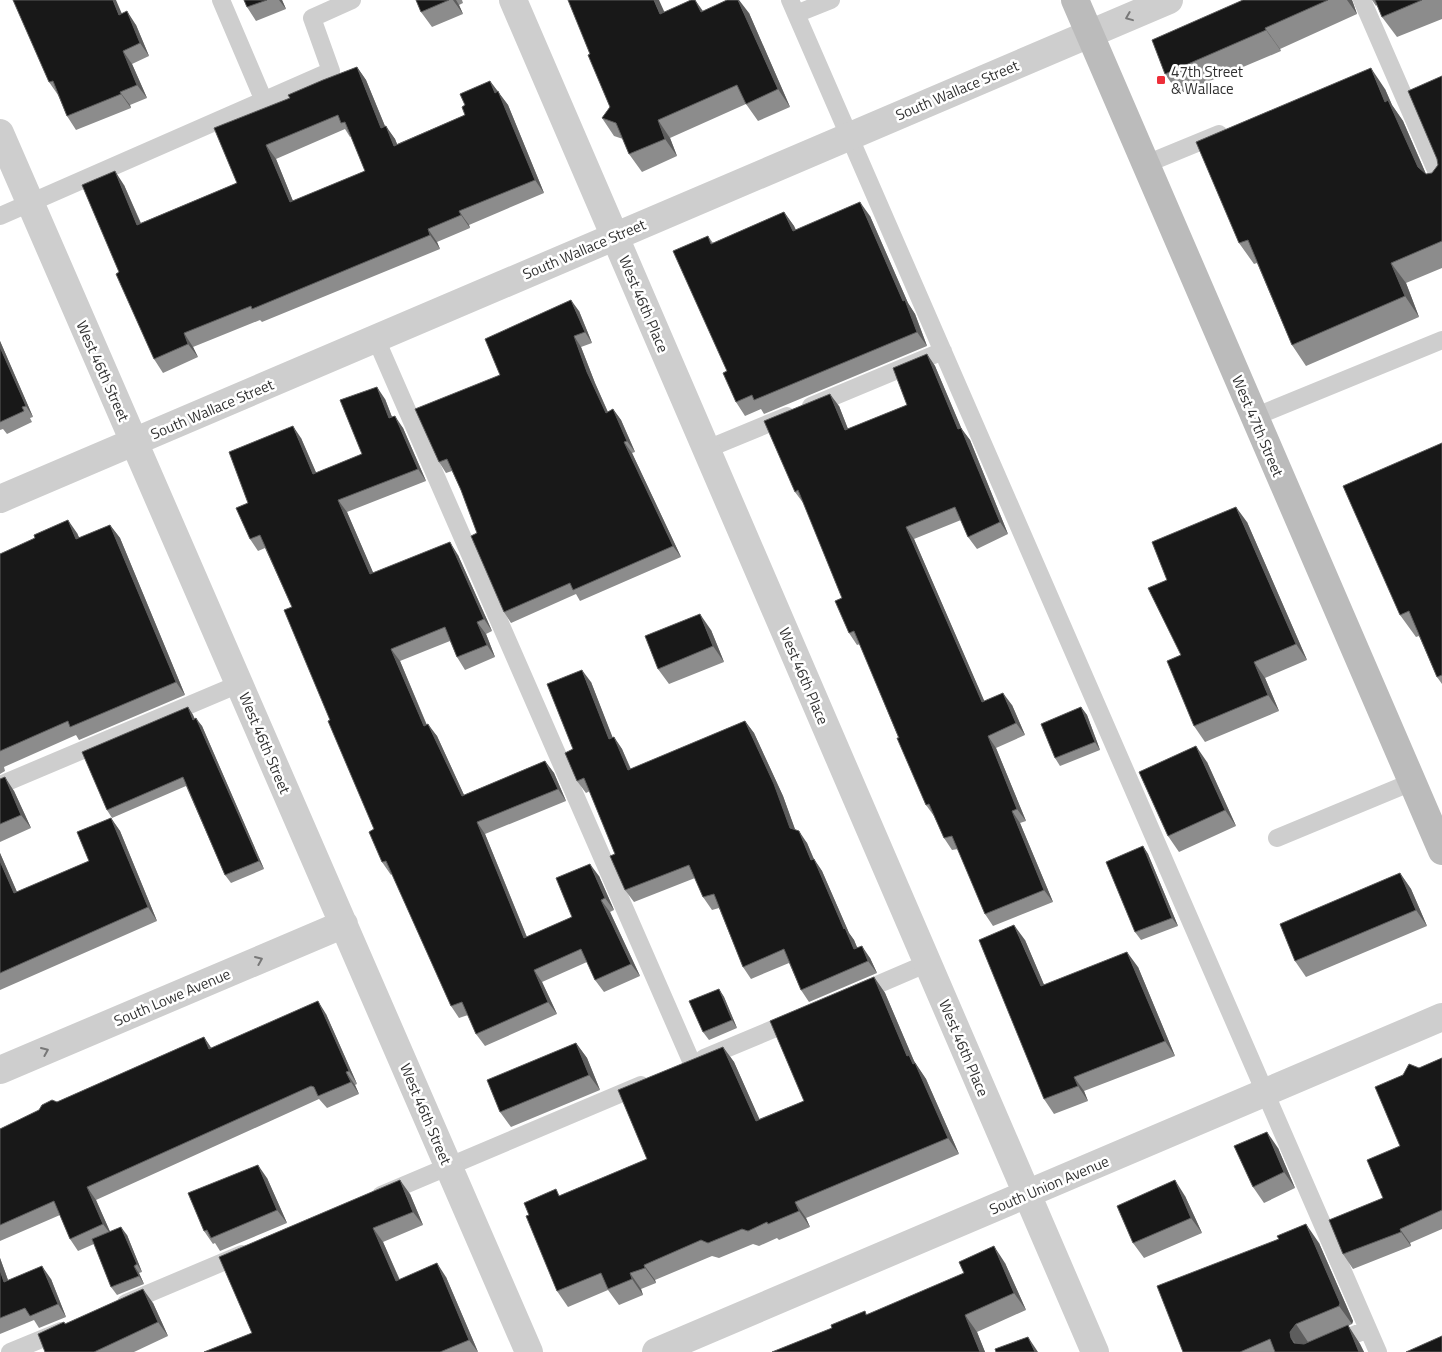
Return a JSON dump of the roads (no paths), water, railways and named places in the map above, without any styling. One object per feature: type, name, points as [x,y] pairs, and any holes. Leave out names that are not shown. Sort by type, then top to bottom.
[{"type":"main road","name":"West 47th Street","points":[[1075,0],[1442,852]]},
{"type":"street","name":"West 46th Place","points":[[513,0],[1095,1352]]},
{"type":"street","name":"South Wallace Street","points":[[0,500],[1169,0]]},
{"type":"street","name":"West 46th Street","points":[[0,134],[529,1352]]},
{"type":"street","name":"South Lowe Avenue","points":[[0,1070],[344,924]]},
{"type":"street","name":"South Union Avenue","points":[[656,1352],[1442,1017]]},
{"type":"lane","points":[[221,0],[264,101]]},
{"type":"lane","points":[[0,216],[331,71],[312,18],[352,0]]},
{"type":"lane","points":[[831,0],[793,7],[1378,1352]]},
{"type":"lane","points":[[1362,0],[1442,184]]},
{"type":"lane","points":[[1146,164],[1239,125]]},
{"type":"lane","points":[[376,339],[692,1063]]},
{"type":"lane","points":[[1254,416],[1442,340]]},
{"type":"lane","points":[[707,449],[943,351]]},
{"type":"lane","points":[[0,785],[239,684]]},
{"type":"lane","points":[[1277,838],[1412,782]]},
{"type":"lane","points":[[842,1000],[928,964]]},
{"type":"lane","points":[[674,1071],[807,1015]]},
{"type":"lane","points":[[361,1203],[657,1078]]},
{"type":"lane","points":[[109,1310],[253,1249]]},
{"type":"lane","points":[[10,1352],[73,1325]]},
{"type":"lane","points":[[1313,1352],[1368,1329]]},
{"type":"place","name":"47th Street & Wallace","points":[[1161,80]]}]
